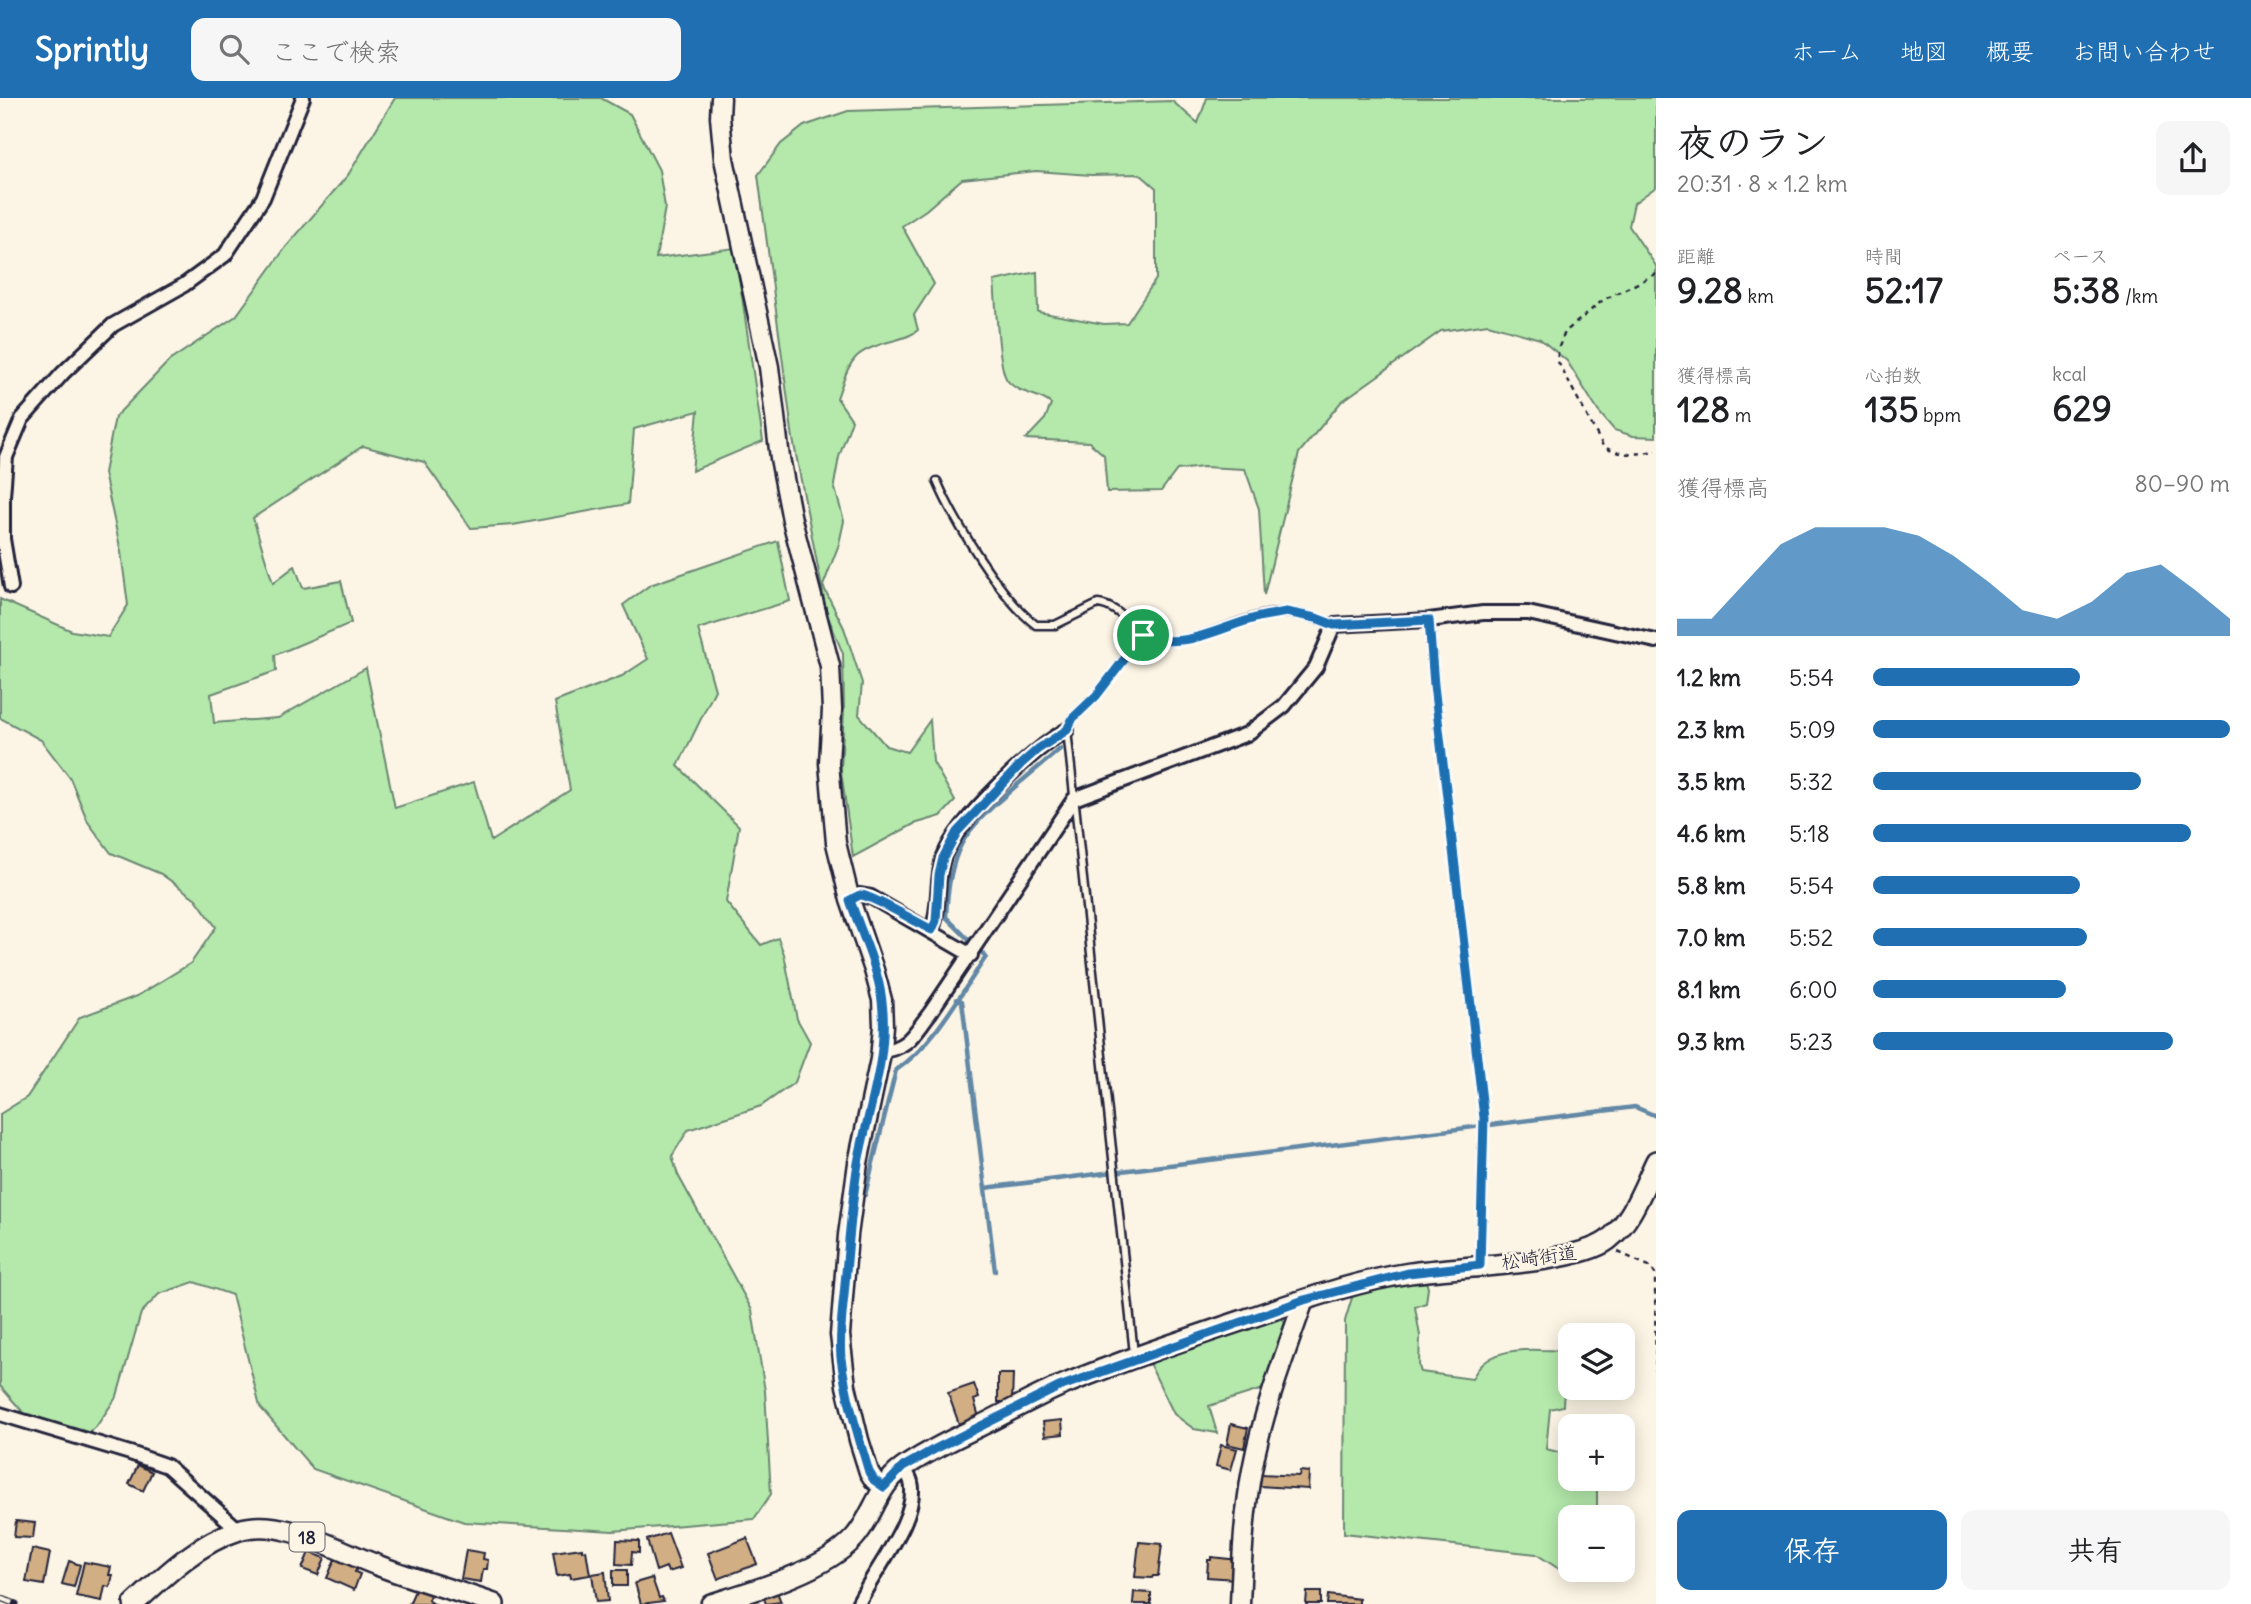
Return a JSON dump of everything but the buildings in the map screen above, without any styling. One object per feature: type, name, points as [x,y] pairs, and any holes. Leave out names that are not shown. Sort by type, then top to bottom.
[{"type":"main road","name":"松崎街道","points":[[711,1604],[794,1575],[833,1555],[862,1528],[884,1487],[903,1467],[1043,1394],[1304,1300],[1408,1273],[1577,1253],[1606,1241],[1629,1215],[1656,1161]]},
{"type":"main road","name":"18","points":[[134,1604],[198,1550],[239,1530],[266,1527],[299,1535],[378,1566],[494,1604]]},
{"type":"street","points":[[11,587],[3,540],[3,457],[22,419],[113,325],[184,285],[225,255],[263,198],[303,98]]},
{"type":"street","points":[[720,98],[724,159],[769,367],[780,458],[792,520],[830,666],[832,710],[829,763],[836,843],[850,900],[882,1000],[881,1051],[851,1211],[840,1335],[846,1387],[859,1440],[869,1472],[874,1480],[884,1487]]},
{"type":"street","points":[[881,1051],[896,1050],[904,1045],[930,1013],[1074,799],[1247,734],[1284,706],[1316,667],[1334,625],[1429,620],[1483,613],[1528,613],[1656,641]]},
{"type":"street","points":[[932,930],[936,921],[939,875],[949,844],[967,820],[1021,764],[1067,730]]},
{"type":"street","points":[[850,900],[859,895],[871,897],[971,955]]},
{"type":"street","points":[[1240,1604],[1249,1488],[1254,1461],[1280,1365],[1304,1300]]},
{"type":"street","points":[[0,1414],[167,1466],[239,1530]]},
{"type":"street","points":[[858,1604],[900,1535],[907,1514],[912,1487],[903,1467]]},
{"type":"lane","points":[[937,481],[977,553],[1020,611],[1036,625],[1055,625],[1098,604],[1113,609],[1143,635],[1167,642],[1199,638],[1259,617],[1286,612],[1334,625]]},
{"type":"lane","points":[[1429,620],[1434,685],[1484,1118],[1480,1265]]},
{"type":"lane","points":[[1135,1359],[1067,730],[1073,718],[1096,696],[1143,635]]},
{"type":"path","points":[[1656,274],[1602,300],[1565,332],[1557,360],[1603,446],[1622,454],[1656,451]]},
{"type":"path","points":[[1606,1241],[1615,1251],[1651,1267],[1655,1274],[1656,1402]]},
{"type":"green space","points":[[395,98],[601,98],[630,114],[659,170],[665,207],[656,258],[735,248],[763,441],[692,471],[698,411],[634,429],[628,504],[513,525],[471,528],[424,462],[363,446],[253,518],[273,583],[295,566],[303,588],[341,581],[351,623],[275,655],[276,671],[211,694],[214,723],[278,718],[366,668],[395,808],[474,782],[491,841],[570,790],[555,702],[622,676],[648,659],[623,605],[650,585],[778,541],[790,601],[698,629],[715,690],[678,766],[739,826],[726,902],[761,945],[778,938],[784,954],[797,1019],[810,1042],[795,1082],[761,1106],[688,1130],[672,1156],[678,1175],[752,1310],[765,1391],[771,1494],[754,1519],[613,1531],[464,1522],[313,1469],[260,1407],[232,1295],[194,1282],[159,1294],[141,1313],[117,1396],[96,1427],[78,1440],[37,1428],[0,1386],[0,1114],[27,1097],[80,1017],[137,996],[191,963],[216,927],[196,899],[161,874],[111,853],[88,822],[70,778],[41,740],[0,718],[0,599],[72,631],[108,637],[128,605],[121,552],[104,473],[115,417],[169,361],[236,316],[286,247],[348,175]]},
{"type":"green space","points":[[1207,98],[1656,98],[1656,187],[1634,203],[1629,226],[1656,266],[1656,437],[1633,436],[1614,430],[1598,411],[1567,361],[1540,339],[1488,324],[1441,331],[1341,402],[1299,453],[1264,595],[1259,509],[1245,469],[1203,467],[1177,470],[1161,491],[1107,492],[1104,455],[1089,442],[1026,439],[1045,419],[1051,404],[1011,385],[1004,373],[999,348],[994,281],[1037,272],[1038,312],[1104,324],[1127,323],[1156,279],[1156,188],[1140,174],[1091,175],[1036,171],[962,179],[926,210],[902,226],[934,284],[914,315],[918,330],[909,336],[868,349],[854,359],[837,398],[852,420],[839,457],[834,485],[844,521],[839,544],[823,586],[844,628],[862,683],[859,715],[886,746],[907,752],[930,720],[933,762],[955,801],[941,816],[914,824],[853,857],[841,771],[843,654],[827,614],[793,439],[758,175],[781,144],[804,126],[848,111],[1172,101],[1198,123]]},
{"type":"green space","points":[[1426,1281],[1426,1303],[1415,1307],[1420,1336],[1421,1372],[1472,1379],[1484,1363],[1501,1354],[1511,1351],[1558,1350],[1558,1400],[1563,1400],[1563,1406],[1550,1409],[1546,1449],[1558,1452],[1558,1491],[1597,1491],[1597,1505],[1558,1505],[1558,1568],[1536,1554],[1344,1533],[1345,1321],[1354,1291]]},
{"type":"green space","points":[[1281,1316],[1287,1326],[1263,1389],[1209,1406],[1217,1433],[1194,1429],[1174,1414],[1149,1363]]},
{"type":"waterway","points":[[865,1195],[896,1070],[934,1033],[986,957],[946,917],[950,879],[958,852],[980,819],[1060,749]]},
{"type":"waterway","points":[[957,999],[962,1001],[995,1271]]},
{"type":"waterway","points":[[985,1188],[1635,1107],[1656,1116]]},
{"type":"railway","points":[[0,1598],[16,1604]]},
{"type":"route","points":[[1286,612],[1334,625],[1429,620],[1434,685],[1484,1118],[1480,1265],[1408,1273],[1304,1300],[1059,1387],[903,1467],[884,1487],[874,1480],[869,1472],[846,1387],[841,1356],[840,1335],[848,1235],[858,1163],[880,1059],[883,1026],[882,1000],[850,900],[859,895],[871,897],[932,930],[936,921],[943,858],[957,832],[1021,764],[1067,730],[1073,718],[1096,696],[1143,635],[1167,642],[1199,638],[1259,617],[1286,612]]}]
